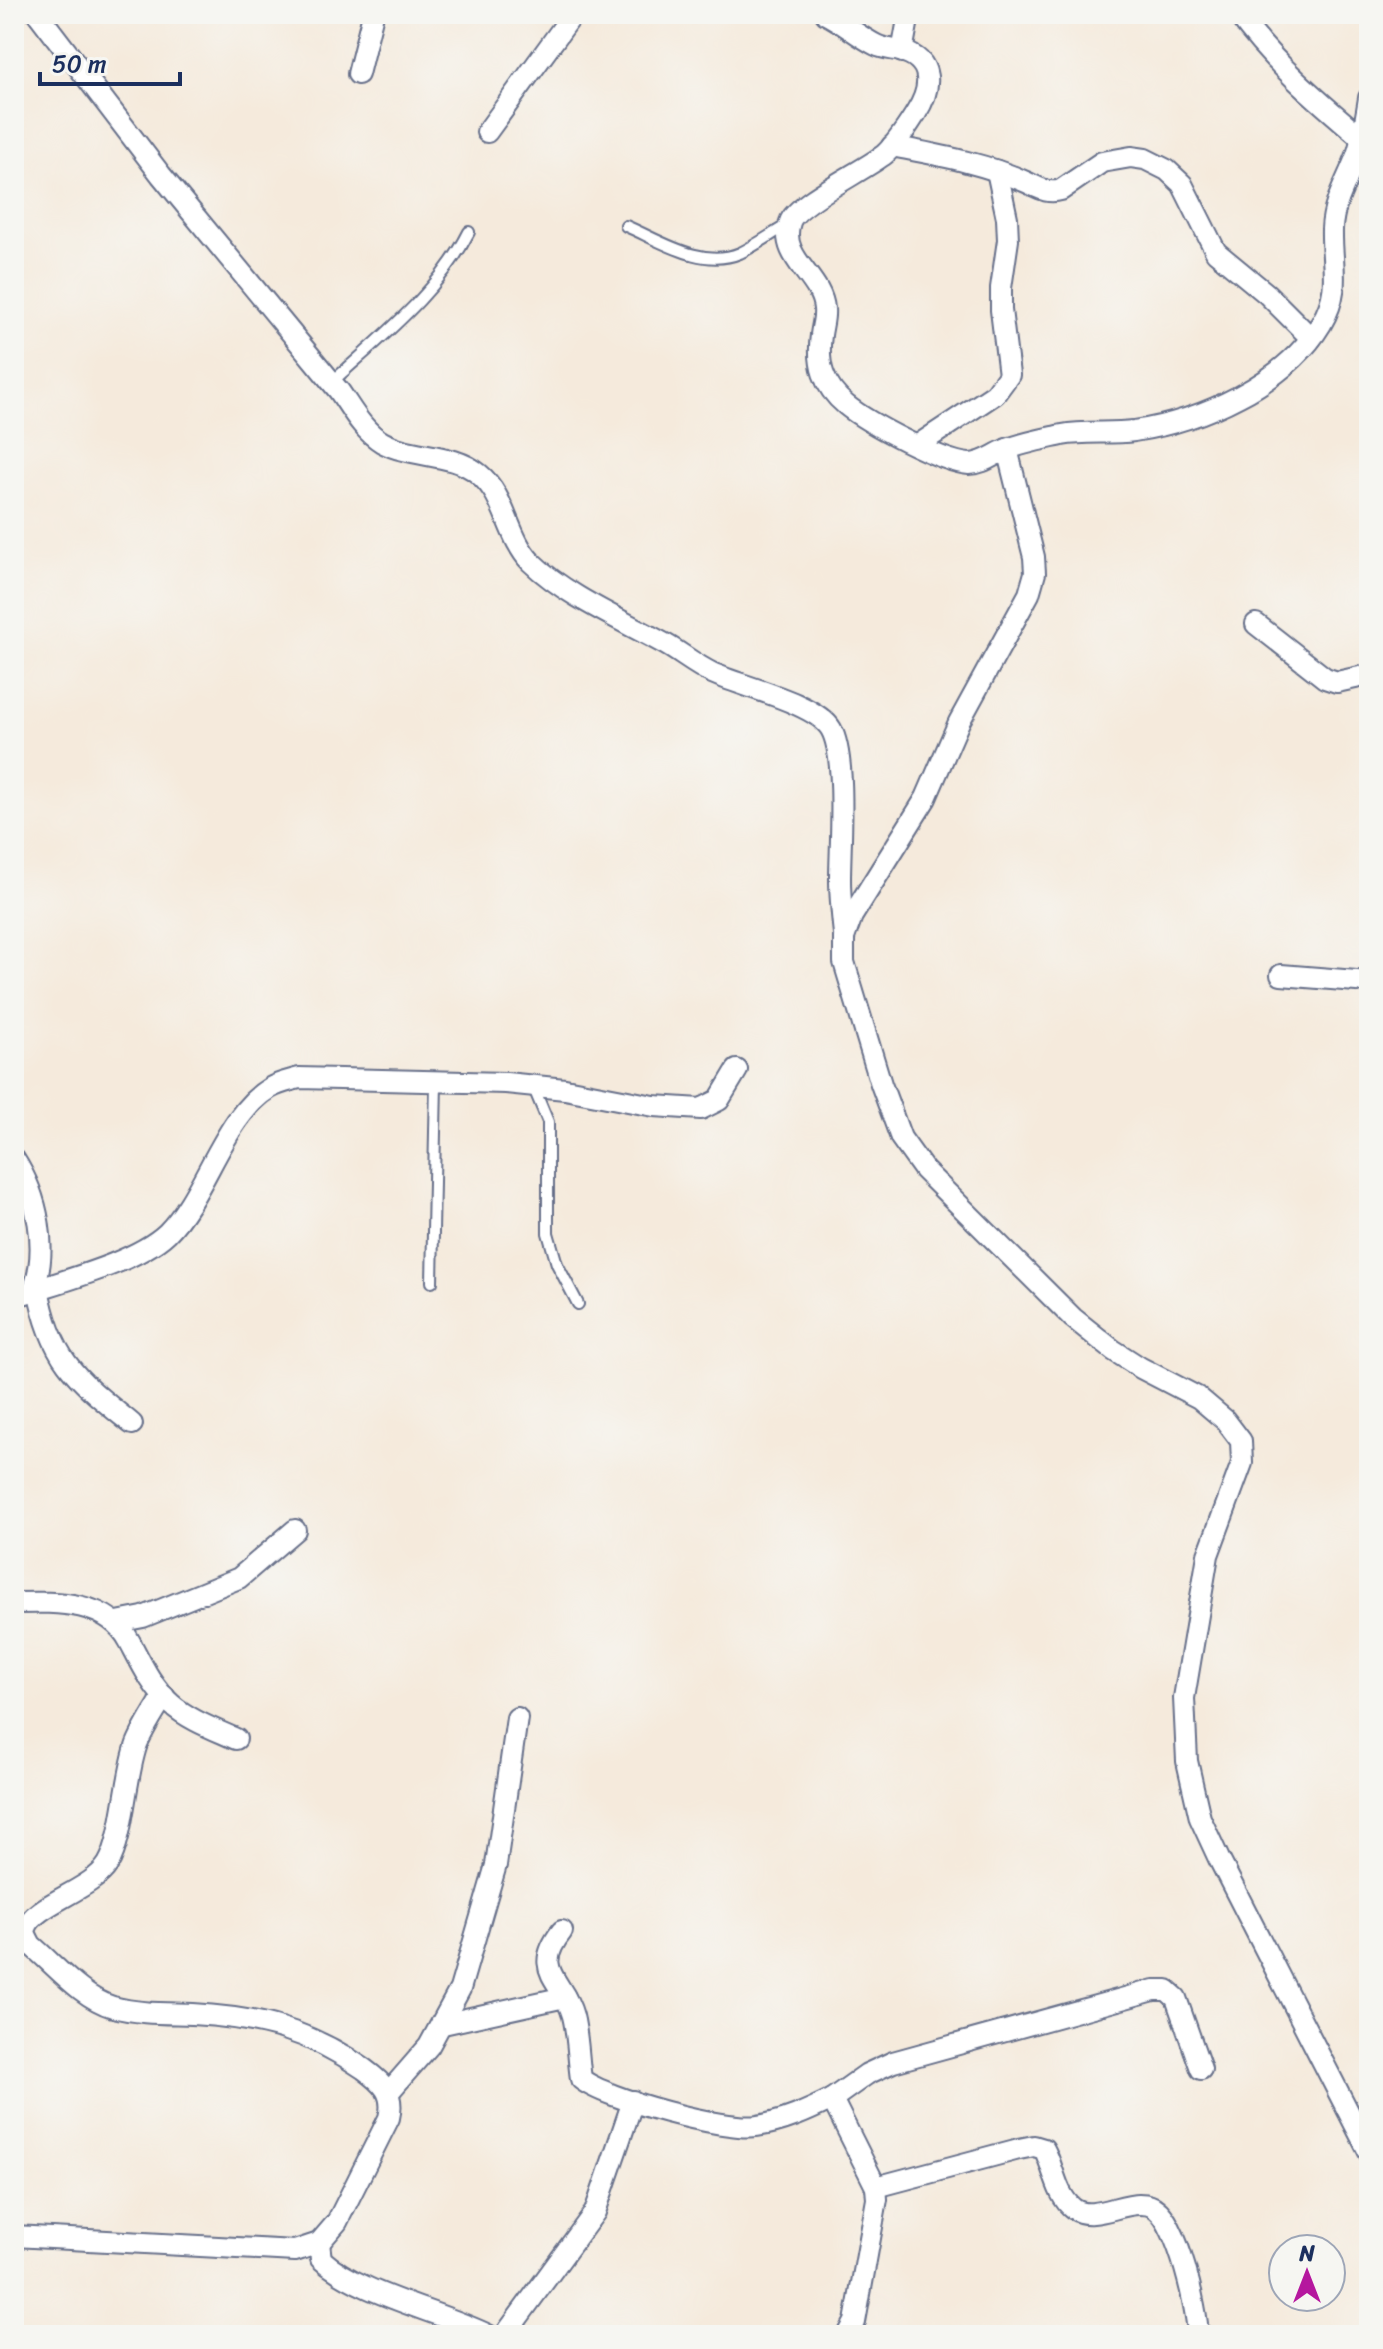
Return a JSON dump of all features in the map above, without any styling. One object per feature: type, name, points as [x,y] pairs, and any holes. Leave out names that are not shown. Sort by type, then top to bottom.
[{"type":"street","points":[[38,14],[161,175],[332,382],[364,427],[380,441],[402,450],[461,463],[479,474],[504,509],[511,530],[531,561],[575,594],[680,652],[704,669],[731,682],[786,700],[819,717],[830,727],[838,747],[844,962],[901,1138],[924,1170],[1073,1318],[1141,1368],[1199,1398],[1225,1420],[1241,1441],[1242,1463],[1208,1555],[1194,1636],[1184,1698],[1187,1761],[1200,1818],[1219,1859],[1369,2152]]},
{"type":"street","points":[[358,74],[373,14]]},
{"type":"street","points":[[487,132],[573,14]]},
{"type":"street","points":[[826,14],[876,45],[917,58],[929,75],[919,108],[892,146],[852,177],[794,213],[789,224],[790,247],[824,304],[819,360],[822,374],[830,390],[848,407],[946,458],[973,464],[1007,449],[1064,435],[1132,431],[1201,415],[1237,397],[1303,350],[1332,303],[1335,290],[1332,226],[1336,203],[1362,138],[1369,98]]},
{"type":"street","points":[[902,52],[909,14]]},
{"type":"street","points":[[1238,14],[1283,68],[1362,138]]},
{"type":"street","points":[[892,146],[967,161],[1041,190],[1054,192],[1102,162],[1131,157],[1145,159],[1167,170],[1182,184],[1216,252],[1267,294],[1311,338]]},
{"type":"street","points":[[918,445],[995,394],[1009,375],[1001,310],[1008,240],[1007,218],[997,171]]},
{"type":"street","points":[[844,938],[852,916],[926,798],[959,722],[1029,594],[1035,573],[1034,557],[1007,449]]},
{"type":"street","points":[[1256,624],[1325,678],[1337,682],[1369,675]]},
{"type":"street","points":[[1281,975],[1369,982]]},
{"type":"street","points":[[28,1292],[115,1263],[164,1236],[182,1217],[232,1129],[256,1098],[271,1087],[299,1078],[506,1083],[565,1089],[654,1106],[701,1109],[719,1100],[737,1070]]},
{"type":"street","points":[[14,1159],[26,1179],[40,1230],[38,1278],[28,1292]]},
{"type":"street","points":[[28,1292],[75,1376],[132,1424]]},
{"type":"street","points":[[117,1622],[143,1617],[239,1578],[295,1530]]},
{"type":"street","points":[[14,1603],[86,1607],[103,1613],[117,1622],[141,1665],[170,1703],[193,1719],[236,1739]]},
{"type":"street","points":[[14,2236],[275,2251],[295,2251],[319,2243],[337,2222],[365,2170],[393,2104],[389,2092],[379,2080],[341,2053],[302,2033],[236,2018],[153,2014],[114,2007],[95,2000],[31,1945],[26,1927],[32,1920],[45,1908],[81,1889],[108,1864],[137,1745],[164,1696]]},
{"type":"street","points":[[389,2092],[429,2046],[460,1989],[496,1865],[517,1718]]},
{"type":"street","points":[[562,1931],[549,1947],[548,1961],[572,2015],[581,2079],[600,2091],[732,2127],[755,2127],[803,2113],[893,2062],[1154,1990],[1167,1990],[1176,1998],[1201,2069]]},
{"type":"street","points":[[443,2024],[565,1997]]},
{"type":"street","points":[[832,2099],[876,2187],[877,2199],[855,2322],[848,2335]]},
{"type":"street","points":[[505,2335],[595,2212],[633,2101]]},
{"type":"street","points":[[876,2187],[1019,2149],[1034,2146],[1044,2149],[1062,2193],[1075,2210],[1084,2214],[1141,2204],[1154,2207],[1163,2215],[1172,2231],[1191,2292],[1198,2335]]},
{"type":"street","points":[[319,2243],[321,2259],[348,2279],[462,2322],[488,2335]]},
{"type":"lane","points":[[626,226],[696,256],[712,258],[739,253],[789,224]]},
{"type":"lane","points":[[332,382],[421,297],[456,257],[469,232]]},
{"type":"lane","points":[[432,1282],[436,1082]]},
{"type":"lane","points":[[533,1086],[548,1122],[548,1233],[551,1247],[578,1304]]}]
